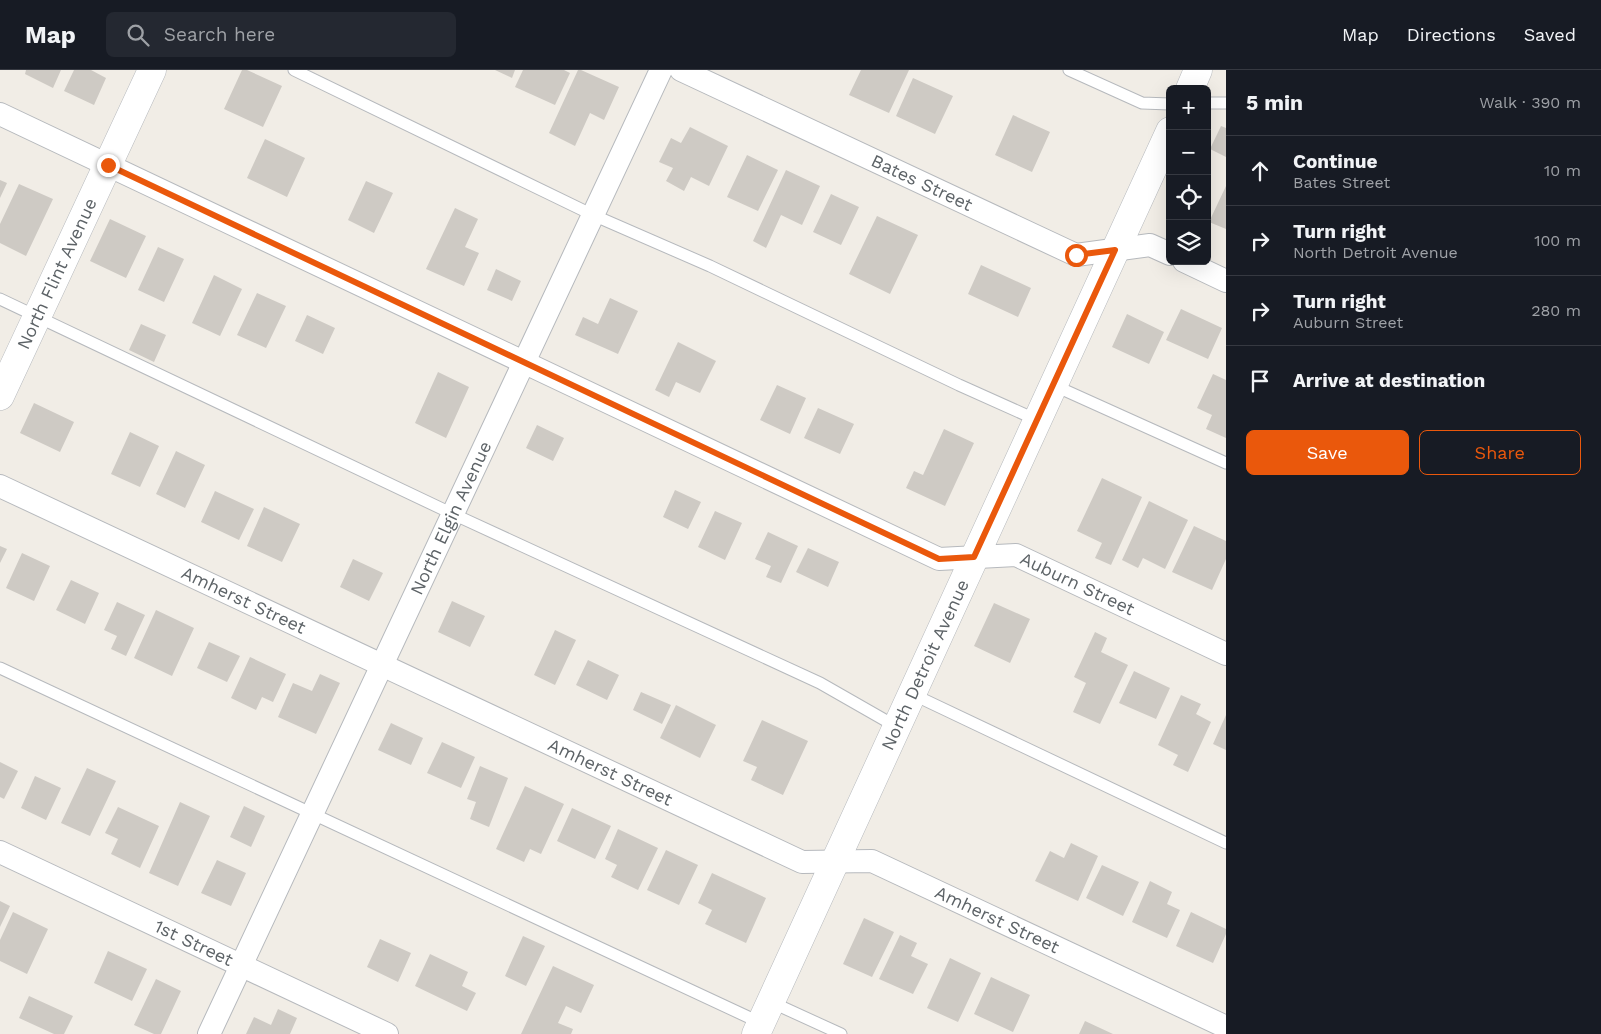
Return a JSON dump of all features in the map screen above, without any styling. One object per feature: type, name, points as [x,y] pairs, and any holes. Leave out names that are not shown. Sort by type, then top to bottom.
[{"type":"street","name":"North Flint Avenue","points":[[0,396],[152,70]]},
{"type":"street","name":"North Elgin Avenue","points":[[209,1034],[661,70]]},
{"type":"street","name":"Bates Street","points":[[681,70],[1076,255],[1150,245],[1166,252]]},
{"type":"street","points":[[1192,85],[1198,70]]},
{"type":"street","name":"Auburn Street","points":[[0,114],[939,559],[1016,555],[1226,654]]},
{"type":"street","name":"North Detroit Avenue","points":[[763,1019],[1166,140]]},
{"type":"street","points":[[1192,265],[1226,281]]},
{"type":"street","name":"Amherst Street","points":[[0,486],[802,862],[872,861],[1226,1027]]},
{"type":"street","name":"1st Street","points":[[0,852],[387,1034]]},
{"type":"lane","points":[[294,70],[593,215],[710,266],[959,385],[1037,420]]},
{"type":"lane","points":[[1068,70],[1142,104],[1166,104]]},
{"type":"lane","points":[[1211,103],[1226,103]]},
{"type":"lane","points":[[0,298],[452,514],[820,683],[897,727]]},
{"type":"lane","points":[[1053,384],[1226,464]]},
{"type":"lane","points":[[0,668],[763,1019],[841,1034]]},
{"type":"lane","points":[[912,694],[1226,843]]},
{"type":"building","points":[[26,70],[61,70],[53,88],[25,74]]},
{"type":"building","points":[[74,70],[91,70],[106,78],[94,105],[64,91]]},
{"type":"building","points":[[242,70],[247,70],[282,86],[263,127],[224,109]]},
{"type":"building","points":[[495,70],[515,70],[512,78]]},
{"type":"building","points":[[523,70],[564,70],[570,73],[555,105],[515,87]]},
{"type":"building","points":[[578,70],[619,87],[604,120],[590,113],[575,146],[549,133]]},
{"type":"building","points":[[861,70],[909,70],[889,113],[849,95]]},
{"type":"building","points":[[913,78],[953,96],[935,134],[896,116]]},
{"type":"building","points":[[1013,115],[1050,132],[1032,172],[995,155]]},
{"type":"building","points":[[1221,126],[1226,128],[1226,157],[1211,150]]},
{"type":"building","points":[[690,127],[728,146],[709,186],[691,177],[684,191],[666,181],[673,168],[659,162],[671,138],[681,143]]},
{"type":"building","points":[[265,139],[305,158],[287,197],[247,178]]},
{"type":"building","points":[[747,155],[778,170],[758,211],[727,197]]},
{"type":"building","points":[[786,170],[820,186],[802,225],[781,215],[766,248],[753,241]]},
{"type":"building","points":[[0,180],[7,183],[0,198]]},
{"type":"building","points":[[366,181],[393,193],[374,233],[348,220]]},
{"type":"building","points":[[19,184],[53,199],[26,256],[0,243],[0,224]]},
{"type":"building","points":[[1226,186],[1226,229],[1211,223],[1211,218]]},
{"type":"building","points":[[831,194],[859,207],[841,245],[813,232]]},
{"type":"building","points":[[455,208],[478,219],[465,247],[479,253],[464,286],[426,269]]},
{"type":"building","points":[[877,216],[918,235],[890,294],[849,274]]},
{"type":"building","points":[[110,219],[146,236],[126,278],[90,261]]},
{"type":"building","points":[[158,247],[184,259],[164,302],[138,290]]},
{"type":"building","points":[[981,265],[1031,288],[1018,317],[968,294]]},
{"type":"building","points":[[496,269],[521,281],[512,301],[487,290]]},
{"type":"building","points":[[214,275],[242,289],[220,336],[192,323]]},
{"type":"building","points":[[257,293],[286,306],[266,348],[237,335]]},
{"type":"building","points":[[610,298],[638,311],[618,354],[575,335],[583,317],[598,324]]},
{"type":"building","points":[[1181,309],[1222,328],[1208,359],[1166,340]]},
{"type":"building","points":[[1127,314],[1164,332],[1149,364],[1112,347]]},
{"type":"building","points":[[307,315],[335,328],[323,354],[295,341]]},
{"type":"building","points":[[141,324],[166,335],[154,362],[129,350]]},
{"type":"building","points":[[678,342],[716,361],[700,393],[676,382],[669,397],[655,390]]},
{"type":"building","points":[[438,372],[469,387],[446,438],[415,423]]},
{"type":"building","points":[[1213,374],[1226,380],[1226,438],[1206,429],[1212,415],[1197,408]]},
{"type":"building","points":[[777,385],[806,398],[790,434],[760,420]]},
{"type":"building","points":[[34,403],[74,422],[60,452],[20,433]]},
{"type":"building","points":[[818,408],[854,424],[840,454],[804,438]]},
{"type":"building","points":[[537,425],[564,438],[553,461],[526,448]]},
{"type":"building","points":[[944,429],[974,443],[945,506],[906,488],[914,471],[923,475]]},
{"type":"building","points":[[130,432],[159,446],[140,487],[111,474]]},
{"type":"building","points":[[176,451],[205,465],[185,508],[156,494]]},
{"type":"building","points":[[1102,478],[1142,497],[1111,565],[1095,558],[1102,543],[1077,531]]},
{"type":"building","points":[[675,490],[701,502],[688,529],[663,517]]},
{"type":"building","points":[[215,491],[254,509],[239,540],[201,522]]},
{"type":"building","points":[[1149,501],[1188,520],[1165,569],[1143,558],[1138,568],[1122,560]]},
{"type":"building","points":[[264,507],[300,524],[282,562],[247,546]]},
{"type":"building","points":[[715,511],[742,523],[725,560],[698,547]]},
{"type":"building","points":[[1194,526],[1226,541],[1226,559],[1212,590],[1172,572]]},
{"type":"building","points":[[768,532],[798,546],[781,583],[766,577],[771,566],[755,559]]},
{"type":"building","points":[[0,546],[7,549],[0,563]]},
{"type":"building","points":[[808,548],[839,562],[828,587],[796,572]]},
{"type":"building","points":[[22,553],[50,566],[34,601],[6,588]]},
{"type":"building","points":[[353,559],[383,573],[369,601],[340,587]]},
{"type":"building","points":[[71,580],[99,593],[85,624],[56,610]]},
{"type":"building","points":[[452,601],[485,616],[470,647],[438,632]]},
{"type":"building","points":[[117,602],[145,615],[126,656],[111,649],[117,636],[104,630]]},
{"type":"building","points":[[994,603],[1030,619],[1010,663],[974,646]]},
{"type":"building","points":[[156,610],[194,628],[172,676],[134,658]]},
{"type":"building","points":[[555,630],[576,640],[555,685],[534,675]]},
{"type":"building","points":[[1095,632],[1107,638],[1101,652],[1128,665],[1100,724],[1073,712],[1086,683],[1074,677]]},
{"type":"building","points":[[209,642],[240,656],[227,682],[197,668]]},
{"type":"building","points":[[250,657],[286,674],[273,702],[262,697],[256,710],[231,698]]},
{"type":"building","points":[[588,660],[619,675],[607,700],[576,685]]},
{"type":"building","points":[[1134,671],[1170,688],[1156,719],[1119,703]]},
{"type":"building","points":[[320,674],[340,683],[316,734],[278,717],[293,683],[312,691]]},
{"type":"building","points":[[641,692],[671,705],[662,724],[633,710]]},
{"type":"building","points":[[1181,695],[1201,704],[1196,714],[1211,722],[1188,772],[1173,765],[1178,755],[1158,745]]},
{"type":"building","points":[[676,705],[716,725],[700,758],[660,738]]},
{"type":"building","points":[[1226,715],[1226,750],[1213,744]]},
{"type":"building","points":[[762,720],[808,741],[783,795],[751,780],[757,767],[743,761]]},
{"type":"building","points":[[391,723],[423,738],[411,765],[378,750]]},
{"type":"building","points":[[442,742],[475,757],[461,788],[427,773]]},
{"type":"building","points":[[0,762],[18,771],[4,799],[0,797]]},
{"type":"building","points":[[480,766],[508,778],[489,827],[470,819],[476,802],[467,799]]},
{"type":"building","points":[[87,768],[116,781],[90,836],[61,823]]},
{"type":"building","points":[[35,776],[61,788],[46,820],[21,808]]},
{"type":"building","points":[[525,786],[564,804],[541,854],[530,849],[524,862],[496,849]]},
{"type":"building","points":[[180,802],[210,816],[178,886],[149,873]]},
{"type":"building","points":[[244,806],[265,816],[251,847],[230,837]]},
{"type":"building","points":[[118,807],[159,826],[140,868],[111,854],[118,839],[105,833]]},
{"type":"building","points":[[572,808],[611,826],[595,859],[557,841]]},
{"type":"building","points":[[618,829],[658,848],[638,890],[611,877],[617,865],[605,859]]},
{"type":"building","points":[[1071,843],[1098,856],[1078,901],[1035,881],[1050,851],[1064,858]]},
{"type":"building","points":[[666,850],[698,865],[679,905],[647,890]]},
{"type":"building","points":[[217,860],[246,873],[231,906],[201,893]]},
{"type":"building","points":[[1102,865],[1139,882],[1123,916],[1086,898]]},
{"type":"building","points":[[712,873],[766,898],[746,943],[705,924],[712,910],[698,903]]},
{"type":"building","points":[[1150,881],[1172,892],[1167,904],[1180,910],[1167,938],[1132,922]]},
{"type":"building","points":[[0,901],[10,906],[0,927]]},
{"type":"building","points":[[13,912],[48,929],[27,974],[0,961],[0,940]]},
{"type":"building","points":[[1191,912],[1226,929],[1226,934],[1213,963],[1176,946]]},
{"type":"building","points":[[864,918],[894,932],[872,977],[843,964]]},
{"type":"building","points":[[900,935],[917,943],[911,956],[928,964],[913,994],[879,979]]},
{"type":"building","points":[[523,936],[545,946],[526,986],[505,976]]},
{"type":"building","points":[[380,939],[411,953],[398,982],[367,967]]},
{"type":"building","points":[[108,951],[147,969],[132,1001],[94,983]]},
{"type":"building","points":[[430,954],[468,972],[462,986],[476,993],[467,1011],[415,986]]},
{"type":"building","points":[[950,958],[981,973],[958,1022],[927,1008]]},
{"type":"building","points":[[553,966],[594,985],[581,1013],[566,1006],[558,1023],[573,1029],[571,1034],[521,1034]]},
{"type":"building","points":[[991,977],[1030,995],[1013,1032],[974,1014]]},
{"type":"building","points":[[156,979],[181,991],[161,1034],[154,1034],[134,1025]]},
{"type":"building","points":[[29,996],[73,1016],[64,1034],[54,1034],[19,1018]]},
{"type":"building","points":[[278,1009],[297,1018],[290,1034],[246,1034],[254,1017],[271,1025]]},
{"type":"building","points":[[1085,1021],[1113,1034],[1079,1034]]},
{"type":"route","points":[[108,165],[939,559],[974,557],[1115,250],[1076,255]]}]
